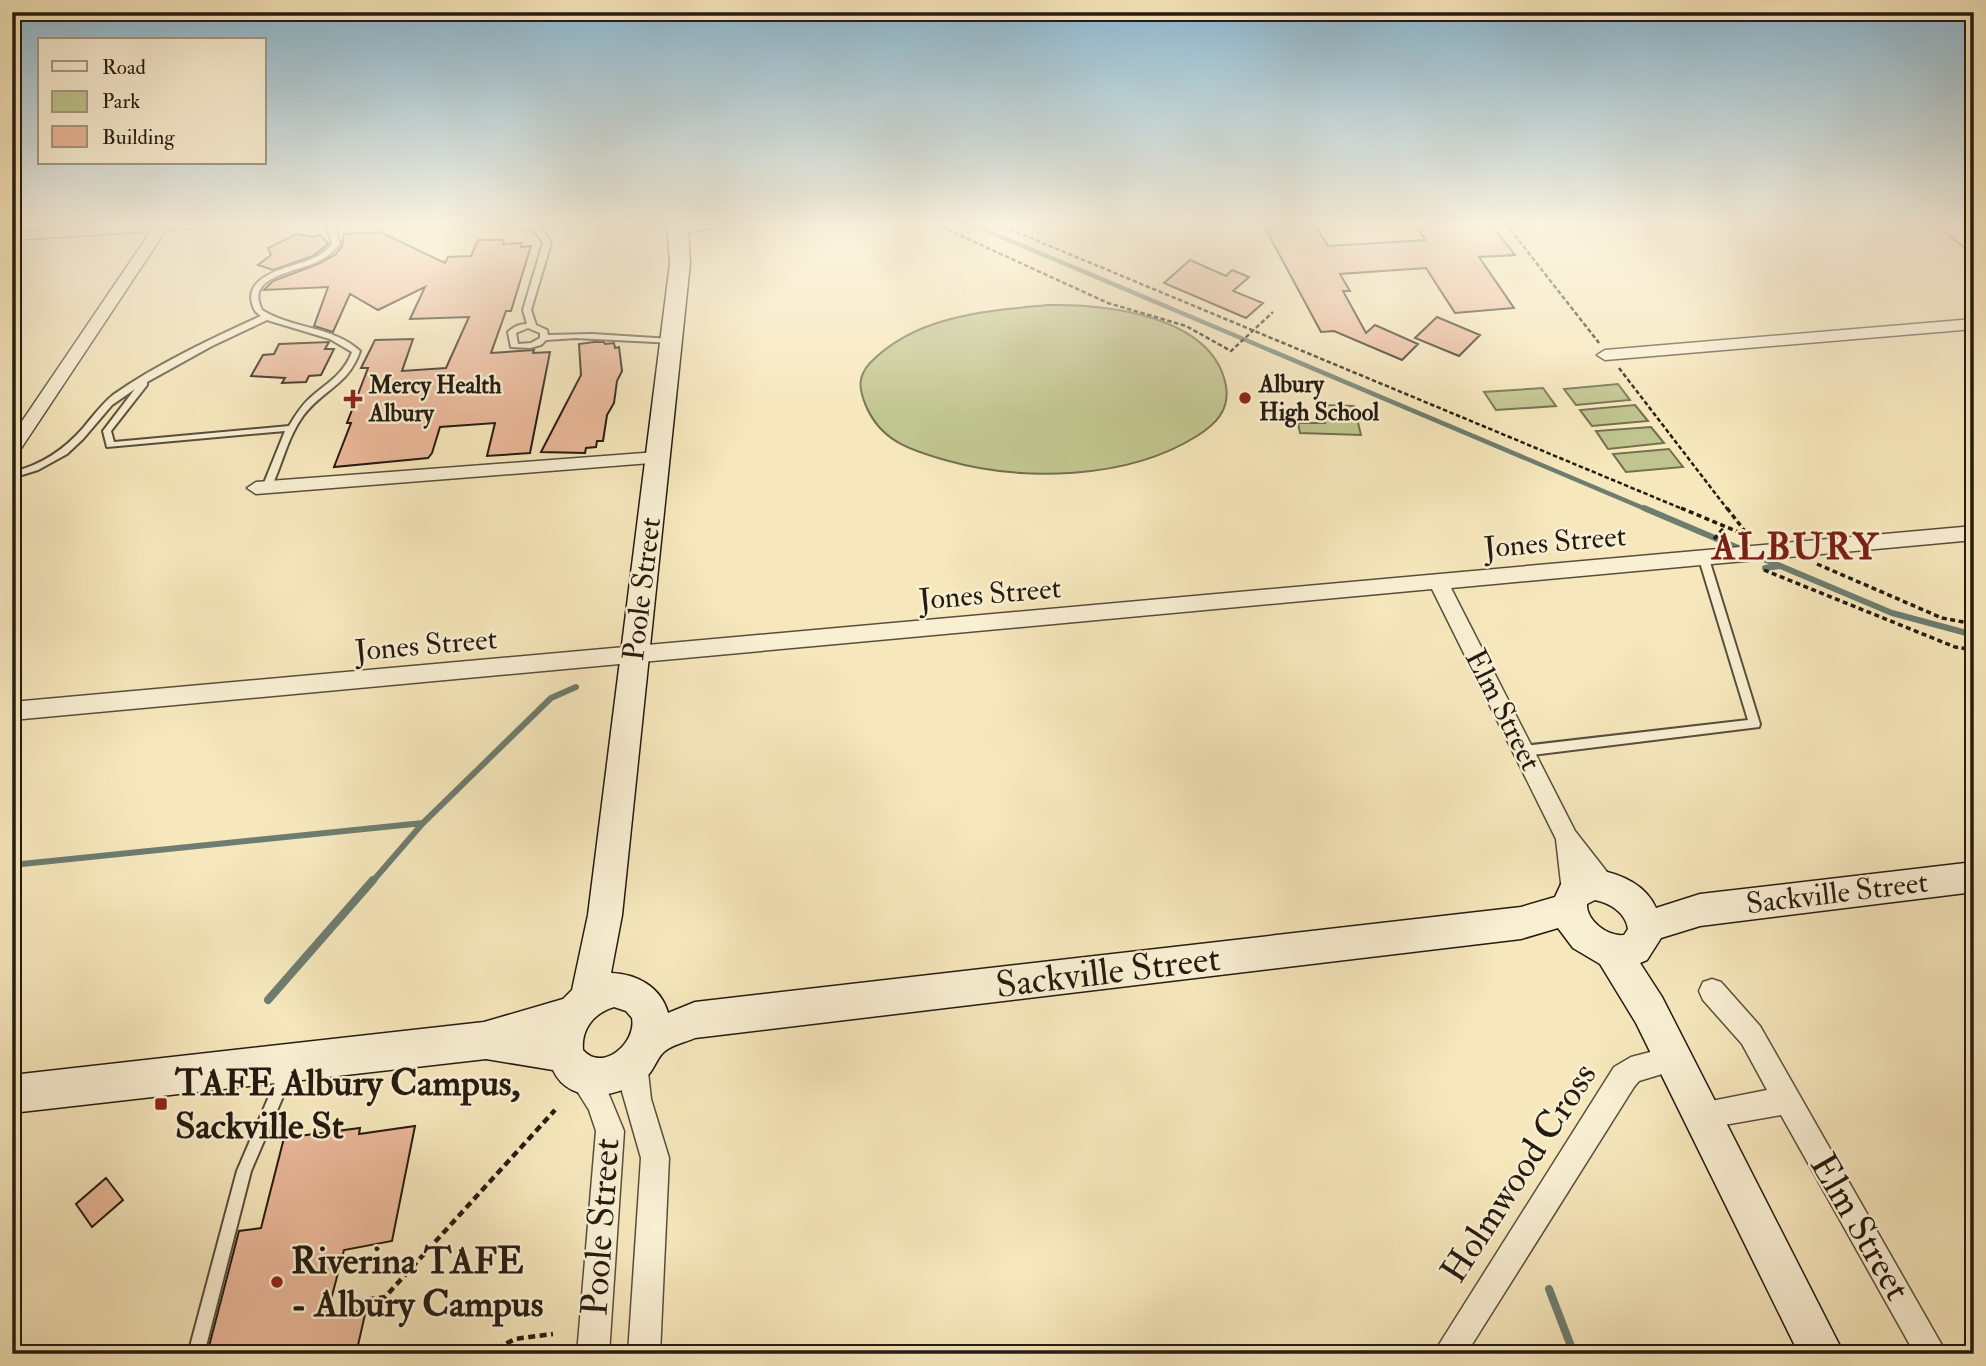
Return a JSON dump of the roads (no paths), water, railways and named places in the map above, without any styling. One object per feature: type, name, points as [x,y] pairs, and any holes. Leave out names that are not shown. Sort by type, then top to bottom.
[{"type":"street","points":[[12,449],[120,288]]},
{"type":"street","name":"Poole Street","points":[[581,1007],[605,915],[677,288]]},
{"type":"street","points":[[1606,355],[1974,324]]},
{"type":"street","points":[[262,488],[657,458]]},
{"type":"street","name":"Jones Street","points":[[12,711],[1974,533]]},
{"type":"street","name":"Elm Street","points":[[1439,583],[1567,838],[1673,1059],[1822,1354]]},
{"type":"street","name":"Elm Street","points":[[1567,838],[1606,918]]},
{"type":"street","name":"Sackville Street","points":[[640,1025],[1521,923],[1700,910],[1974,877]]},
{"type":"street","name":"Poole Street","points":[[605,915],[613,961],[640,1025],[634,1095],[651,1138],[655,1157],[644,1354]]},
{"type":"street","name":"Elm Street","points":[[1712,991],[1751,1035],[1932,1354]]},
{"type":"street","points":[[12,1094],[484,1041],[581,1007],[601,993],[640,1025],[614,1074],[603,1077],[593,1077],[570,1061],[484,1041]]},
{"type":"street","points":[[570,1061],[566,1027],[581,1007]]},
{"type":"street","name":"Holmwood Cross","points":[[1448,1354],[1624,1077],[1631,1070],[1673,1059]]},
{"type":"street","name":"Poole Street","points":[[570,1061],[597,1094],[606,1112],[610,1131],[593,1354]]},
{"type":"street","points":[[1701,1115],[1788,1100]]},
{"type":"lane","points":[[257,288],[254,295],[258,311],[266,317],[346,342],[356,351],[345,376],[306,407],[292,428],[262,488]]},
{"type":"lane","points":[[532,326],[527,310],[534,288]]},
{"type":"lane","points":[[12,475],[44,466],[56,459],[78,440],[102,408],[186,354],[266,317]]},
{"type":"lane","points":[[544,338],[544,332],[532,326],[521,327],[512,332],[514,345],[530,346],[544,338],[591,335],[640,341],[671,341]]},
{"type":"lane","points":[[146,380],[139,393],[114,418],[107,431],[110,445],[292,428]]},
{"type":"lane","points":[[1523,751],[1755,724],[1721,557]]},
{"type":"lane","points":[[196,1354],[244,1171],[292,1061]]},
{"type":"waterway","points":[[1122,288],[1648,510]]},
{"type":"waterway","points":[[1644,508],[1743,550]]},
{"type":"waterway","points":[[1759,557],[1892,613],[1974,635]]},
{"type":"waterway","points":[[1765,568],[1780,566]]},
{"type":"waterway","points":[[423,823],[551,698],[576,687]]},
{"type":"waterway","points":[[12,865],[423,823]]},
{"type":"waterway","points":[[372,882],[423,823]]},
{"type":"waterway","points":[[268,1000],[373,880]]},
{"type":"waterway","points":[[1549,1289],[1574,1354]]},
{"type":"place","name":"Albury High School","points":[[1245,398]]},
{"type":"place","name":"Mercy Health Albury","points":[[353,399]]},
{"type":"place","name":"TAFE Albury Campus, Sackville St","points":[[161,1104]]},
{"type":"place","name":"Riverina TAFE - Albury Campus","points":[[277,1282]]},
{"type":"district","name":"ALBURY","points":[[1796,547]]}]
